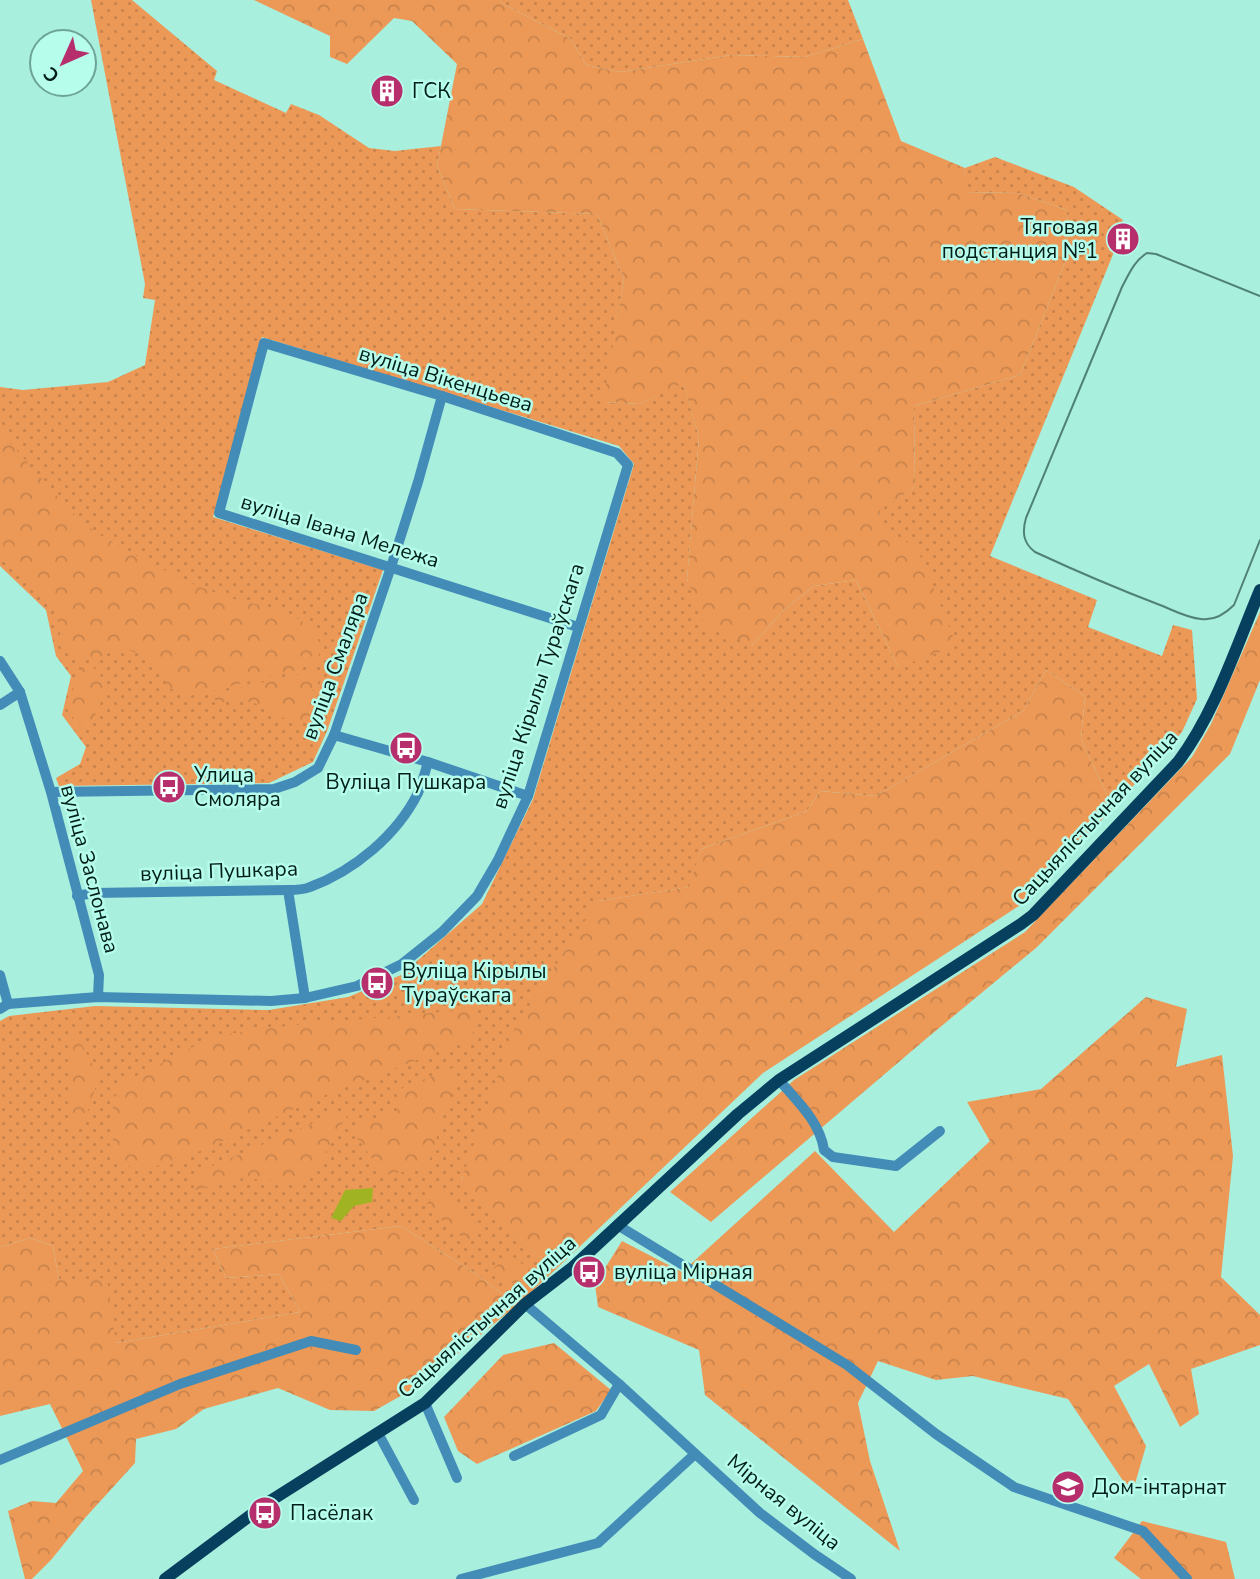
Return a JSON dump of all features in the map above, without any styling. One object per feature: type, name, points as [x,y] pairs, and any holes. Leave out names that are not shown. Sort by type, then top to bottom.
[{"type":"main road","name":"Сацыялістычная вуліца","points":[[165,1579],[267,1503],[425,1403],[525,1304],[573,1267],[738,1114],[779,1080],[1021,924],[1043,905],[1193,744],[1205,722],[1260,590]]},
{"type":"street","name":"вуліца Вікенцьева","points":[[264,343],[442,396],[617,453]]},
{"type":"street","name":"вуліца Івана Мележа","points":[[264,343],[219,513],[578,627]]},
{"type":"street","name":"вуліца Смаляра","points":[[51,792],[274,789],[295,782],[318,768],[334,735],[391,567],[442,396]]},
{"type":"street","name":"вуліца Кірылы Тураўскага","points":[[98,997],[271,1001],[305,998],[357,986],[402,964],[442,932],[477,895],[498,860],[528,796],[628,465],[617,453]]},
{"type":"street","name":"вуліца Заслонава","points":[[0,661],[20,692],[51,792],[99,975],[98,997]]},
{"type":"street","points":[[0,705],[20,692]]},
{"type":"street","points":[[334,735],[428,762],[528,796]]},
{"type":"street","name":"вуліца Пушкара","points":[[77,896],[93,893],[307,888],[367,855],[395,829],[418,793],[428,762]]},
{"type":"street","points":[[288,890],[305,998]]},
{"type":"street","points":[[0,975],[4,1007],[98,997]]},
{"type":"street","points":[[779,1080],[812,1120],[822,1139],[824,1150],[833,1157],[896,1166],[940,1131]]},
{"type":"street","points":[[619,1226],[847,1365],[936,1434],[1014,1487],[1143,1531],[1187,1579]]},
{"type":"street","name":"Мірная вуліца","points":[[525,1304],[620,1384],[760,1513],[851,1579]]},
{"type":"street","points":[[0,1460],[180,1384],[311,1341],[356,1350]]},
{"type":"street","points":[[514,1456],[601,1415],[620,1384]]},
{"type":"street","points":[[425,1403],[457,1478]]},
{"type":"street","points":[[378,1433],[414,1500]]},
{"type":"street","name":"Мірная вуліца","points":[[461,1579],[598,1543],[695,1454]]},
{"type":"green space","points":[[91,0],[132,0],[217,71],[214,80],[286,113],[291,104],[319,115],[369,148],[395,151],[441,146],[437,166],[455,209],[597,214],[624,279],[604,402],[640,404],[683,382],[699,437],[687,580],[752,645],[784,610],[814,586],[856,580],[898,667],[878,526],[880,509],[915,487],[914,406],[1020,375],[1068,255],[1067,210],[1018,193],[962,192],[965,168],[995,157],[1074,187],[1123,220],[1109,250],[1114,252],[990,556],[1097,600],[1088,627],[1162,656],[1173,625],[1192,630],[1197,699],[1182,732],[1113,808],[1081,739],[1085,696],[1046,670],[1023,711],[876,796],[820,791],[807,811],[701,849],[690,887],[598,901],[461,1180],[554,1271],[517,1305],[476,1274],[401,1226],[213,1249],[226,1278],[279,1274],[300,1312],[116,1343],[59,1280],[53,1246],[30,1238],[0,1247],[0,1021],[9,1016],[95,1006],[269,1010],[348,997],[401,975],[482,904],[533,799],[634,464],[619,446],[262,337],[213,517],[383,570],[327,731],[313,762],[269,783],[59,786],[56,778],[80,764],[86,747],[62,715],[71,676],[56,656],[46,610],[0,566],[0,387],[23,390],[108,382],[145,365],[155,300],[143,298],[145,284]]},
{"type":"green space","points":[[254,0],[500,0],[571,39],[586,65],[620,72],[731,55],[805,57],[863,39],[901,141],[965,168],[963,192],[1018,193],[1067,210],[1068,255],[1020,375],[914,406],[915,487],[880,510],[879,526],[917,548],[957,646],[898,667],[856,580],[814,586],[784,610],[752,645],[705,626],[687,579],[699,437],[683,383],[640,404],[603,402],[624,279],[597,214],[455,209],[437,166],[457,64],[412,21],[394,18],[347,64],[330,57],[330,36]]},
{"type":"green space","points":[[500,0],[848,0],[863,39],[805,57],[731,55],[620,72],[586,65],[571,39]]},
{"type":"green space","points":[[0,431],[55,494],[95,532],[195,585],[297,618],[317,635],[320,652],[317,659],[300,669],[190,694],[172,689],[152,663],[131,651],[119,650],[86,660],[71,654],[63,643],[55,611],[47,598],[0,558]]},
{"type":"green space","points":[[1260,612],[1260,680],[1230,754],[1036,948],[711,1222],[670,1192],[794,1080],[1025,932],[1192,757],[1211,724]]},
{"type":"green space","points":[[86,665],[100,675],[103,694],[96,714],[84,727],[75,723],[72,701],[77,676]]},
{"type":"green space","points":[[1046,670],[1085,696],[1081,739],[1113,808],[1022,904],[763,1073],[554,1271],[461,1181],[515,1027],[598,901],[689,887],[701,849],[807,811],[820,791],[876,796],[1023,711]]},
{"type":"green space","points":[[308,672],[317,675],[319,680],[307,701],[310,716],[302,722],[285,719],[254,703],[219,702],[213,697],[217,693]]},
{"type":"green space","points":[[480,989],[472,1039],[330,1093],[173,1163],[135,1170],[113,1156],[113,1100],[125,1082],[214,1036],[276,1027],[453,1011]]},
{"type":"green space","points":[[1146,997],[1187,1009],[1176,1067],[1222,1055],[1233,1156],[1221,1277],[1260,1315],[1260,1345],[1191,1369],[1199,1414],[1180,1427],[1149,1364],[1114,1386],[1146,1446],[1132,1494],[1068,1399],[973,1376],[936,1380],[878,1361],[858,1403],[870,1461],[900,1551],[705,1395],[699,1350],[598,1307],[595,1284],[622,1241],[682,1272],[815,1151],[894,1232],[990,1141],[967,1102],[1041,1089]]},
{"type":"green space","points":[[72,1026],[99,1077],[82,1128],[69,1127]]},
{"type":"green space","points":[[460,1065],[427,1168],[384,1175],[350,1128],[398,1111],[398,1090]]},
{"type":"green space","points":[[353,1106],[307,1184],[243,1178],[195,1190],[191,1175]]},
{"type":"green space","points":[[437,1190],[482,1228],[469,1243],[425,1206]]},
{"type":"green space","points":[[401,1226],[476,1274],[517,1305],[420,1385],[374,1411],[330,1410],[278,1388],[204,1409],[176,1429],[136,1439],[135,1463],[51,1560],[32,1579],[25,1579],[8,1511],[32,1501],[56,1503],[83,1471],[50,1404],[0,1416],[0,1247],[30,1238],[53,1246],[59,1280],[107,1278],[116,1343],[300,1312],[279,1274],[226,1278],[213,1249]]},
{"type":"green space","points":[[510,1254],[537,1276],[521,1290],[494,1268]]},
{"type":"green space","points":[[554,1343],[611,1390],[596,1411],[477,1464],[458,1451],[444,1417],[503,1355]]},
{"type":"green space","points":[[1142,1521],[1226,1542],[1235,1579],[1141,1579],[1114,1558]]},
{"type":"shaded area","points":[[373,1188],[372,1202],[354,1206],[341,1221],[331,1218],[345,1190]]},
{"type":"tram line","points":[[1260,296],[1156,254],[1147,253],[1139,260],[1122,287],[1024,528],[1026,541],[1035,552],[1180,614],[1206,619],[1219,616],[1234,605],[1260,540]]},
{"type":"place","name":"ГСК","points":[[387,91]]},
{"type":"place","name":"Тяговая подстанция №1","points":[[1123,239]]},
{"type":"place","name":"Вуліца Пушкара","points":[[406,748]]},
{"type":"place","name":"Улица Смоляра","points":[[169,787]]},
{"type":"place","name":"Вуліца Кірылы Тураўскага","points":[[377,983]]},
{"type":"place","name":"вуліца Мірная","points":[[589,1272]]},
{"type":"place","name":"Дом-інтарнат","points":[[1068,1487]]},
{"type":"place","name":"Пасёлак","points":[[265,1513]]}]
